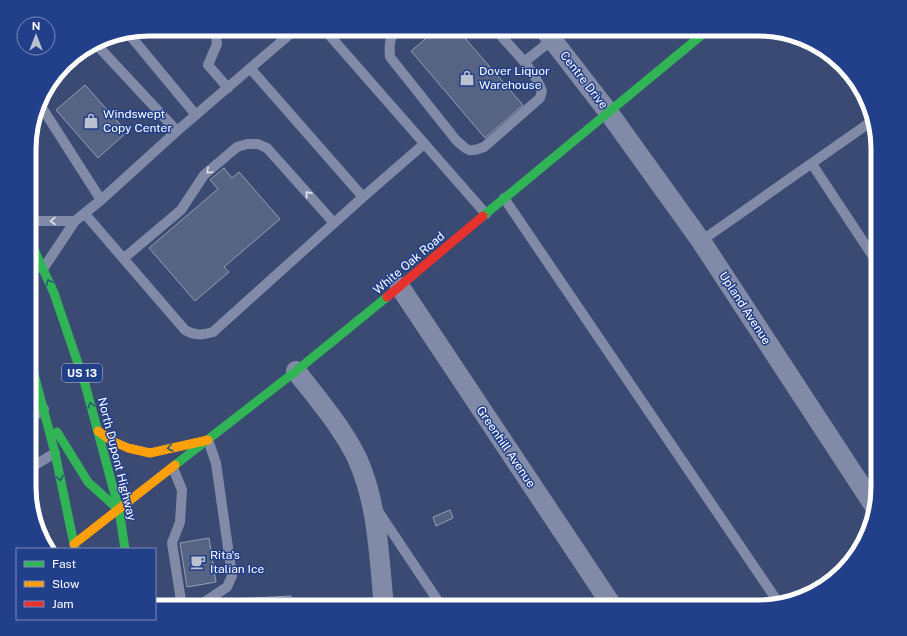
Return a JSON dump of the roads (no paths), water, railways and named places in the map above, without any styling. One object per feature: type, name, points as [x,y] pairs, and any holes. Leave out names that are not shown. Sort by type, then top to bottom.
[{"type":"main road","name":"White Oak Road","points":[[74,548],[119,510],[400,287],[504,198],[701,36]]},
{"type":"main road","name":"North Dupont Highway","points":[[36,254],[54,293],[85,384],[119,510],[125,548]]},
{"type":"main road","points":[[36,380],[55,453],[74,548]]},
{"type":"main road","points":[[44,409],[88,482],[119,510]]},
{"type":"main road","points":[[98,431],[112,441],[123,446],[150,453],[208,440]]},
{"type":"street","name":"Centre Drive","points":[[549,36],[609,113]]},
{"type":"street","name":"Upland Avenue","points":[[609,113],[702,241],[870,500]]},
{"type":"street","name":"Greenhill Avenue","points":[[400,287],[607,600]]},
{"type":"street","points":[[296,371],[346,438],[357,458],[366,480],[372,502],[383,600]]},
{"type":"lane","points":[[215,36],[216,44],[208,66],[228,88]]},
{"type":"lane","points":[[43,269],[76,221],[287,36]]},
{"type":"lane","points":[[330,36],[486,214]]},
{"type":"lane","points":[[391,36],[388,46],[390,57],[456,140],[468,150],[474,151],[484,147],[540,98],[542,91],[539,82],[501,36]]},
{"type":"lane","points":[[524,62],[547,36]]},
{"type":"lane","points":[[132,37],[196,115]]},
{"type":"lane","points":[[100,48],[178,131]]},
{"type":"lane","points":[[250,68],[363,197]]},
{"type":"lane","points":[[43,110],[101,200]]},
{"type":"lane","points":[[702,241],[868,125]]},
{"type":"lane","points":[[124,258],[181,210],[204,175],[237,147],[247,144],[258,144],[267,148],[334,223]]},
{"type":"lane","points":[[85,214],[185,330],[192,334],[202,335],[213,332],[424,144]]},
{"type":"lane","points":[[812,164],[871,253]]},
{"type":"lane","points":[[504,198],[776,598]]},
{"type":"lane","points":[[36,221],[76,221]]},
{"type":"lane","points":[[36,415],[44,409]]},
{"type":"lane","points":[[208,440],[216,463],[232,576],[227,588],[208,600]]},
{"type":"lane","points":[[36,464],[55,453]]},
{"type":"lane","points":[[173,468],[182,490],[180,522],[172,543],[181,600]]},
{"type":"lane","points":[[372,502],[437,600]]},
{"type":"place","name":"Dover Liquor Warehouse","points":[[467,78]]},
{"type":"place","name":"Windswept Copy Center","points":[[91,121]]},
{"type":"place","name":"Rita's Italian Ice","points":[[198,562]]}]
